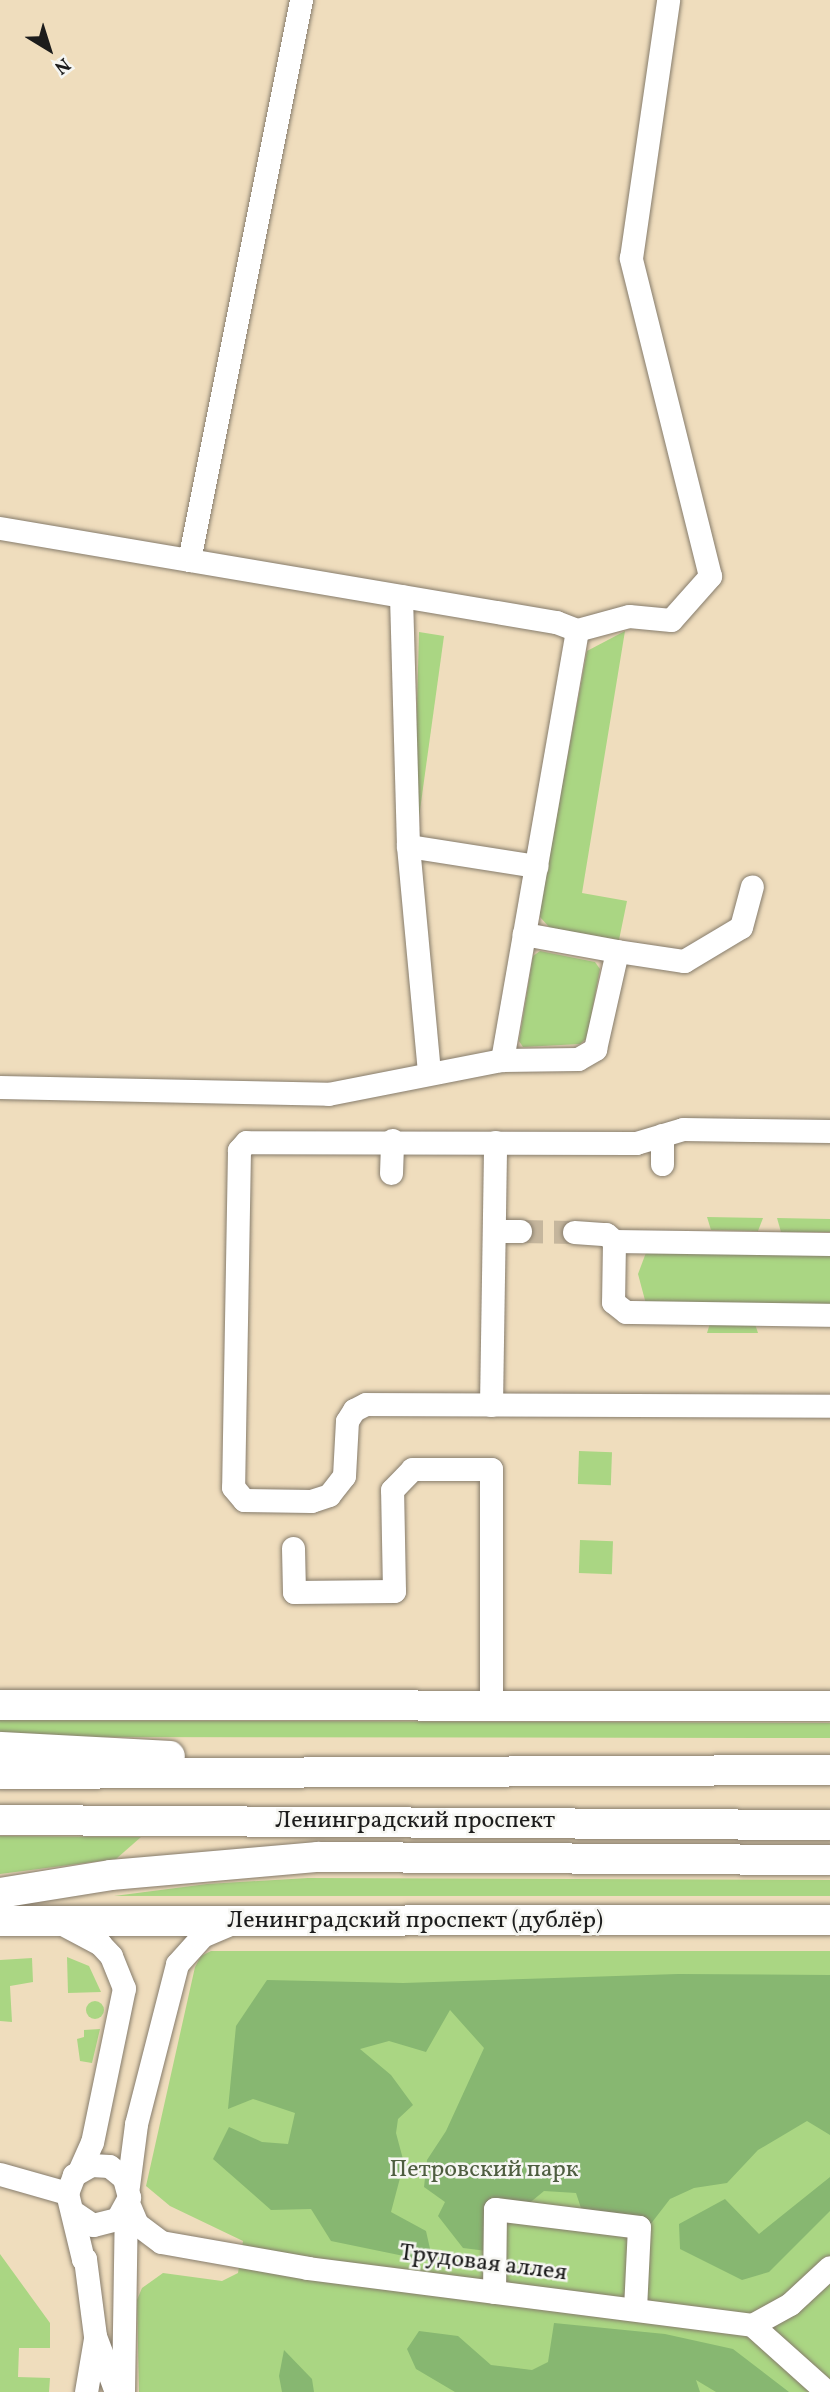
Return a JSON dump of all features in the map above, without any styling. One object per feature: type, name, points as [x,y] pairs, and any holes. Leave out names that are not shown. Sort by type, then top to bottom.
[{"type":"main road","points":[[0,1704],[829,1705]]},
{"type":"main road","points":[[0,1747],[162,1755],[313,1774]]},
{"type":"main road","name":"Ленинградский проспект","points":[[0,1774],[830,1770]]},
{"type":"main road","name":"Ленинградский проспект","points":[[0,1820],[830,1825]]},
{"type":"main road","points":[[0,1894],[111,1875],[318,1857],[830,1860]]},
{"type":"main road","name":"Ленинградский проспект (дублёр)","points":[[0,1921],[830,1920]]},
{"type":"street","points":[[189,560],[301,0]]},
{"type":"street","points":[[0,528],[556,622],[577,630],[629,616],[671,620],[710,576],[631,258],[668,0]]},
{"type":"street","points":[[401,596],[408,846],[429,1072]]},
{"type":"street","points":[[502,1060],[577,630]]},
{"type":"street","points":[[408,846],[536,866]]},
{"type":"street","points":[[524,934],[684,961],[741,927],[752,886]]},
{"type":"street","points":[[0,1087],[328,1094],[429,1072],[502,1060],[578,1059],[595,1049],[617,951]]},
{"type":"street","points":[[830,1132],[683,1129],[657,1138],[495,1142],[257,1139],[239,1150],[234,1492],[244,1500],[321,1499],[335,1491],[344,1476],[347,1420],[354,1410],[366,1404],[445,1395],[491,1405],[830,1406]]},
{"type":"street","points":[[656,1164],[657,1138]]},
{"type":"street","points":[[391,1173],[392,1140]]},
{"type":"street","points":[[491,1405],[495,1142]]},
{"type":"street","points":[[494,1231],[520,1231]]},
{"type":"street","points":[[575,1232],[601,1233],[614,1241],[830,1244]]},
{"type":"street","points":[[614,1241],[613,1302],[620,1311],[830,1315]]},
{"type":"street","points":[[293,1548],[293,1592],[394,1591],[392,1490],[412,1469],[491,1469],[491,1705]]},
{"type":"street","points":[[59,1922],[100,1944],[111,1956],[124,1988],[92,2143],[79,2171],[70,2202],[85,2259],[95,2336],[116,2392]]},
{"type":"street","points":[[123,2392],[127,2199],[136,2124],[177,1964],[202,1936],[236,1922]]},
{"type":"street","points":[[79,2171],[97,2164],[109,2166],[127,2199]]},
{"type":"street","points":[[0,2174],[70,2202],[87,2224],[99,2226],[117,2219],[127,2199]]},
{"type":"street","name":"Трудовая аллея","points":[[127,2199],[137,2224],[161,2242],[318,2270],[752,2325]]},
{"type":"street","points":[[494,2292],[495,2209],[639,2227],[635,2309]]},
{"type":"street","points":[[827,2392],[752,2325],[790,2304],[830,2267]]},
{"type":"street","points":[[86,2392],[95,2336]]},
{"type":"green space","points":[[625,631],[582,893],[627,901],[619,940],[550,928],[540,917],[540,906],[587,651]]},
{"type":"green space","points":[[419,632],[444,636],[419,817],[414,817]]},
{"type":"green space","points":[[540,951],[595,962],[600,969],[587,1038],[580,1044],[523,1047],[519,1041],[533,956]]},
{"type":"green space","points":[[707,1217],[763,1218],[758,1231],[711,1230]]},
{"type":"green space","points":[[777,1218],[830,1219],[830,1232],[781,1232]]},
{"type":"green space","points":[[647,1250],[830,1253],[830,1306],[646,1304],[638,1274]]},
{"type":"green space","points":[[711,1320],[754,1321],[758,1333],[707,1333]]},
{"type":"green space","points":[[579,1451],[612,1452],[611,1485],[578,1484]]},
{"type":"green space","points":[[580,1540],[613,1541],[612,1574],[579,1573]]},
{"type":"green space","points":[[0,1720],[830,1723],[830,1738],[76,1737],[0,1734]]},
{"type":"green space","points":[[0,1836],[141,1837],[116,1859],[0,1874]]},
{"type":"green space","points":[[308,1878],[830,1880],[830,1896],[114,1896],[207,1884]]},
{"type":"green space","name":"Петровский парк","points":[[211,1951],[830,1951],[830,2392],[139,2392],[137,2300],[142,2288],[163,2273],[222,2281],[238,2273],[243,2241],[170,2206],[146,2186],[195,1967],[201,1956]]},
{"type":"green space","points":[[67,1957],[89,1966],[101,1992],[68,1993]]},
{"type":"green space","points":[[32,1958],[33,1982],[10,1986],[12,2022],[0,2021],[0,1960]]},
{"type":"green space","points":[[678,1974],[830,1975],[830,2135],[807,2121],[758,2150],[727,2183],[694,2188],[670,2199],[643,2234],[581,2208],[576,2193],[544,2191],[509,2220],[495,2252],[463,2248],[438,2216],[445,2202],[424,2187],[427,2160],[446,2131],[484,2048],[450,2010],[426,2052],[389,2041],[360,2049],[391,2075],[413,2105],[398,2119],[396,2133],[404,2163],[391,2212],[426,2231],[433,2262],[331,2241],[311,2209],[271,2210],[213,2159],[229,2127],[262,2142],[288,2144],[295,2113],[253,2099],[228,2109],[236,2026],[267,1980],[403,1983]]},
{"type":"green space","points":[[91,2001],[99,2001],[104,2010],[102,2017],[91,2019],[86,2014],[86,2006]]},
{"type":"green space","points":[[100,2029],[92,2063],[80,2061],[77,2039],[84,2037],[84,2030]]},
{"type":"green space","points":[[830,2177],[830,2211],[769,2272],[742,2280],[680,2249],[679,2224],[725,2199],[759,2234]]},
{"type":"green space","points":[[0,2254],[50,2323],[50,2348],[19,2348],[18,2377],[50,2378],[49,2392],[0,2392]]},
{"type":"green space","points":[[554,2323],[665,2334],[733,2349],[789,2392],[716,2392],[696,2380],[700,2392],[455,2392],[416,2369],[407,2349],[419,2331],[458,2336],[491,2365],[532,2370],[548,2362]]},
{"type":"green space","points":[[284,2350],[312,2379],[314,2392],[282,2392],[279,2376]]},
{"type":"tunnel","points":[[520,1231],[574,1232]]}]
